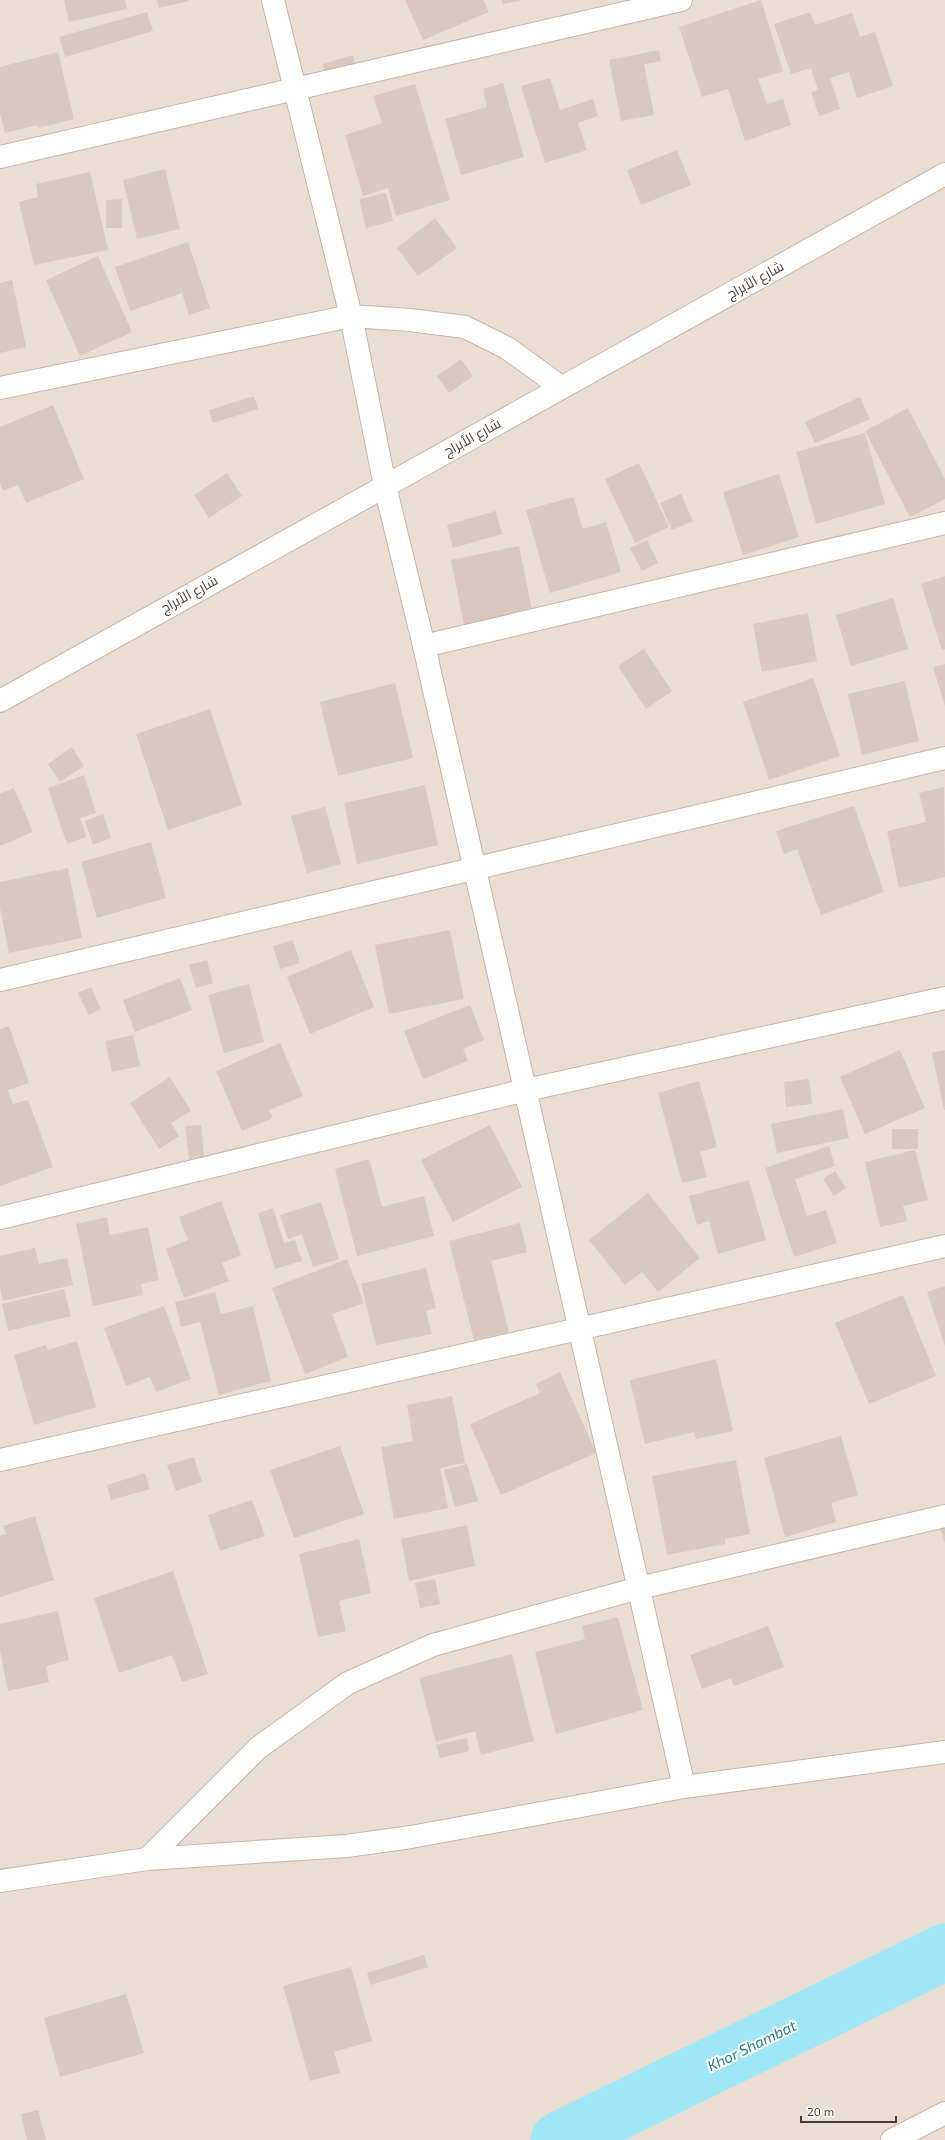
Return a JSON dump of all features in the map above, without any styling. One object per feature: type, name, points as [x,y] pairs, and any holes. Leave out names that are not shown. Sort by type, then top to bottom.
[{"type":"street","points":[[273,0],[351,316],[385,486],[476,870],[684,1787]]},
{"type":"street","points":[[0,157],[681,0]]},
{"type":"street","name":"شارع الأبراج","points":[[0,701],[945,174]]},
{"type":"street","points":[[0,388],[351,316],[410,320],[465,327],[507,348],[561,387]]},
{"type":"street","points":[[424,646],[945,523]]},
{"type":"street","points":[[0,980],[476,870],[945,758]]},
{"type":"street","points":[[0,1218],[526,1090],[945,998]]},
{"type":"street","points":[[0,1460],[581,1330],[945,1246]]},
{"type":"street","points":[[147,1859],[258,1748],[348,1684],[433,1645],[639,1588],[945,1516]]},
{"type":"street","points":[[0,1881],[147,1859],[347,1846],[411,1837],[684,1787],[945,1752]]},
{"type":"street","points":[[892,2140],[945,2113]]},
{"type":"shaded area","points":[[0,0],[945,0],[945,2140],[0,2140]]},
{"type":"building","points":[[64,0],[125,0],[127,9],[69,22]]},
{"type":"building","points":[[157,0],[188,0],[189,1],[159,8]]},
{"type":"building","points":[[405,0],[483,0],[489,12],[423,40]]},
{"type":"building","points":[[502,0],[520,0],[520,1],[502,4]]},
{"type":"building","points":[[761,0],[783,71],[758,79],[767,104],[783,99],[791,125],[745,141],[728,89],[702,97],[679,27]]},
{"type":"building","points":[[147,12],[153,31],[65,57],[59,37]]},
{"type":"building","points":[[810,12],[815,25],[852,13],[860,37],[875,32],[893,86],[857,98],[849,72],[830,78],[840,109],[819,116],[811,92],[818,90],[811,68],[791,74],[774,24]]},
{"type":"building","points":[[659,50],[661,61],[644,64],[654,115],[621,121],[609,60]]},
{"type":"building","points":[[58,52],[74,119],[38,128],[37,125],[5,133],[0,114],[0,67]]},
{"type":"building","points":[[353,55],[357,72],[327,81],[323,64]]},
{"type":"building","points":[[550,78],[560,110],[593,99],[598,116],[578,123],[587,150],[545,163],[521,86]]},
{"type":"building","points":[[503,83],[524,157],[461,175],[445,119],[487,107],[483,89]]},
{"type":"building","points":[[415,84],[450,200],[396,216],[388,188],[363,196],[345,135],[382,123],[373,96]]},
{"type":"building","points":[[677,150],[691,185],[641,205],[627,170]]},
{"type":"building","points":[[165,169],[180,229],[137,239],[123,180]]},
{"type":"building","points":[[90,172],[108,250],[34,265],[19,202],[38,197],[36,184]]},
{"type":"building","points":[[386,193],[393,221],[366,228],[359,199]]},
{"type":"building","points":[[122,199],[122,228],[106,228],[106,200]]},
{"type":"building","points":[[435,218],[457,248],[418,276],[397,248]]},
{"type":"building","points":[[188,242],[210,308],[189,315],[182,293],[130,311],[115,267]]},
{"type":"building","points":[[98,256],[132,332],[80,356],[46,280]]},
{"type":"building","points":[[12,280],[26,347],[0,353],[0,283]]},
{"type":"building","points":[[461,359],[473,376],[449,393],[437,376]]},
{"type":"building","points":[[254,396],[258,409],[213,423],[209,410]]},
{"type":"building","points":[[860,397],[870,419],[815,443],[805,422]]},
{"type":"building","points":[[53,405],[84,479],[26,503],[18,485],[3,491],[0,483],[0,427]]},
{"type":"building","points":[[908,408],[945,479],[945,499],[910,517],[865,431]]},
{"type":"building","points":[[865,433],[885,504],[816,524],[796,452]]},
{"type":"building","points":[[639,463],[669,527],[635,543],[605,479]]},
{"type":"building","points":[[227,473],[242,496],[209,518],[194,495]]},
{"type":"building","points":[[779,474],[799,537],[743,555],[723,492]]},
{"type":"building","points":[[681,494],[693,521],[672,530],[660,503]]},
{"type":"building","points":[[573,497],[583,529],[606,522],[621,572],[550,593],[526,510]]},
{"type":"building","points":[[496,511],[502,534],[453,548],[447,525]]},
{"type":"building","points":[[647,540],[658,563],[642,571],[630,548]]},
{"type":"building","points":[[519,546],[533,615],[465,630],[451,560]]},
{"type":"building","points":[[945,576],[945,649],[942,650],[921,584]]},
{"type":"building","points":[[893,598],[908,649],[851,666],[836,615]]},
{"type":"building","points":[[808,613],[817,661],[762,672],[753,624]]},
{"type":"building","points":[[644,649],[672,691],[646,709],[618,666]]},
{"type":"building","points":[[945,664],[945,706],[933,667]]},
{"type":"building","points":[[813,678],[840,756],[769,780],[743,702]]},
{"type":"building","points":[[905,681],[919,741],[862,755],[848,694]]},
{"type":"building","points":[[395,683],[413,758],[338,776],[320,702]]},
{"type":"building","points":[[210,709],[242,805],[168,830],[136,734]]},
{"type":"building","points":[[72,747],[84,766],[60,782],[48,764]]},
{"type":"building","points":[[84,775],[96,813],[80,818],[86,837],[67,844],[48,788]]},
{"type":"building","points":[[425,785],[438,845],[357,864],[344,803]]},
{"type":"building","points":[[944,787],[945,877],[899,888],[887,831],[926,822],[919,793]]},
{"type":"building","points":[[14,788],[33,832],[0,846],[0,794]]},
{"type":"building","points":[[854,806],[884,892],[821,915],[797,849],[784,854],[776,831]]},
{"type":"building","points":[[325,807],[341,864],[307,873],[291,816]]},
{"type":"building","points":[[103,814],[111,838],[93,845],[85,821]]},
{"type":"building","points":[[151,842],[166,898],[97,918],[81,862]]},
{"type":"building","points":[[68,868],[82,938],[9,953],[0,908],[0,882]]},
{"type":"building","points":[[450,930],[464,999],[389,1014],[375,945]]},
{"type":"building","points":[[293,940],[300,963],[280,969],[273,946]]},
{"type":"building","points":[[351,950],[374,1007],[310,1034],[287,977]]},
{"type":"building","points":[[207,960],[213,983],[196,988],[189,965]]},
{"type":"building","points":[[180,978],[192,1010],[135,1032],[123,1000]]},
{"type":"building","points":[[249,984],[264,1042],[224,1053],[208,995]]},
{"type":"building","points":[[91,987],[101,1009],[89,1015],[78,993]]},
{"type":"building","points":[[470,1005],[484,1040],[463,1049],[468,1061],[423,1079],[404,1031]]},
{"type":"building","points":[[9,1026],[29,1083],[8,1090],[13,1104],[28,1100],[53,1167],[0,1186],[0,1029]]},
{"type":"building","points":[[133,1035],[140,1066],[112,1072],[105,1041]]},
{"type":"building","points":[[280,1043],[303,1096],[269,1110],[273,1118],[242,1131],[216,1071]]},
{"type":"building","points":[[900,1050],[925,1108],[865,1134],[840,1077]]},
{"type":"building","points":[[945,1050],[945,1110],[944,1110],[932,1053]]},
{"type":"building","points":[[170,1077],[191,1111],[171,1123],[179,1136],[159,1149],[130,1103]]},
{"type":"building","points":[[809,1079],[812,1104],[786,1107],[784,1082]]},
{"type":"building","points":[[699,1081],[717,1147],[700,1152],[707,1177],[682,1183],[658,1093]]},
{"type":"building","points":[[843,1109],[849,1138],[777,1153],[771,1124]]},
{"type":"building","points":[[201,1125],[204,1156],[189,1159],[185,1126]]},
{"type":"building","points":[[490,1125],[522,1187],[453,1222],[421,1160]]},
{"type":"building","points":[[892,1129],[918,1129],[918,1149],[892,1149]]},
{"type":"building","points":[[829,1146],[835,1166],[795,1179],[807,1216],[826,1210],[837,1243],[794,1257],[765,1168]]},
{"type":"building","points":[[915,1150],[928,1200],[903,1206],[907,1221],[880,1227],[865,1162]]},
{"type":"building","points":[[369,1159],[382,1207],[424,1196],[434,1236],[357,1256],[335,1169]]},
{"type":"building","points":[[835,1171],[846,1188],[834,1196],[823,1179]]},
{"type":"building","points":[[749,1180],[766,1240],[718,1254],[709,1221],[697,1225],[689,1196]]},
{"type":"building","points":[[648,1193],[700,1258],[658,1292],[642,1272],[625,1285],[589,1240]]},
{"type":"building","points":[[221,1201],[241,1255],[222,1263],[229,1281],[184,1298],[166,1249],[188,1240],[179,1217]]},
{"type":"building","points":[[321,1202],[339,1259],[313,1267],[302,1234],[288,1239],[280,1215]]},
{"type":"building","points":[[273,1208],[284,1243],[295,1240],[302,1261],[275,1269],[258,1213]]},
{"type":"building","points":[[107,1217],[110,1235],[148,1227],[159,1280],[141,1284],[143,1295],[93,1306],[76,1224]]},
{"type":"building","points":[[520,1223],[527,1252],[491,1261],[509,1332],[474,1340],[449,1241]]},
{"type":"building","points":[[35,1248],[39,1264],[67,1258],[73,1285],[3,1301],[0,1286],[0,1256]]},
{"type":"building","points":[[347,1259],[364,1303],[332,1314],[348,1357],[305,1374],[272,1288]]},
{"type":"building","points":[[426,1268],[436,1308],[426,1311],[432,1334],[376,1345],[361,1284]]},
{"type":"building","points":[[945,1286],[945,1346],[927,1292]]},
{"type":"building","points":[[64,1289],[71,1316],[8,1331],[2,1304]]},
{"type":"building","points":[[215,1292],[221,1314],[253,1306],[271,1381],[219,1395],[200,1322],[181,1327],[175,1302]]},
{"type":"building","points":[[903,1295],[936,1376],[869,1404],[835,1323]]},
{"type":"building","points":[[164,1306],[191,1379],[156,1392],[150,1377],[126,1386],[104,1328]]},
{"type":"building","points":[[77,1341],[96,1407],[34,1425],[14,1355],[46,1345],[48,1350]]},
{"type":"building","points":[[716,1359],[733,1431],[696,1439],[694,1432],[645,1444],[630,1380]]},
{"type":"building","points":[[560,1372],[596,1453],[501,1495],[470,1424],[540,1393],[536,1384]]},
{"type":"building","points":[[452,1396],[465,1463],[440,1468],[448,1508],[394,1519],[381,1447],[413,1441],[407,1405]]},
{"type":"building","points":[[841,1436],[858,1495],[831,1503],[836,1522],[785,1537],[764,1458]]},
{"type":"building","points":[[340,1446],[364,1514],[294,1538],[270,1470]]},
{"type":"building","points":[[194,1457],[202,1482],[176,1491],[167,1465]]},
{"type":"building","points":[[736,1460],[750,1534],[725,1539],[725,1544],[667,1555],[652,1476]]},
{"type":"building","points":[[467,1464],[478,1501],[455,1507],[444,1470]]},
{"type":"building","points":[[145,1473],[150,1489],[111,1500],[107,1485]]},
{"type":"building","points":[[252,1500],[265,1536],[220,1551],[208,1515]]},
{"type":"building","points":[[35,1516],[54,1580],[0,1597],[0,1536],[6,1534],[3,1526]]},
{"type":"building","points":[[467,1525],[475,1566],[409,1581],[401,1539]]},
{"type":"building","points":[[945,1527],[945,1543],[940,1528]]},
{"type":"building","points":[[359,1539],[371,1593],[339,1601],[346,1631],[318,1637],[299,1554]]},
{"type":"building","points":[[173,1571],[208,1674],[182,1682],[172,1655],[119,1673],[94,1598]]},
{"type":"building","points":[[435,1579],[440,1604],[420,1608],[415,1583]]},
{"type":"building","points":[[58,1611],[69,1660],[46,1666],[49,1682],[8,1691],[0,1651],[0,1624]]},
{"type":"building","points":[[618,1617],[643,1710],[556,1734],[535,1652],[585,1639],[582,1626]]},
{"type":"building","points":[[768,1626],[784,1667],[734,1686],[731,1678],[702,1689],[690,1655]]},
{"type":"building","points":[[512,1654],[534,1741],[481,1755],[475,1731],[436,1742],[419,1678]]},
{"type":"building","points":[[467,1738],[469,1751],[440,1758],[436,1745]]},
{"type":"building","points":[[424,1955],[428,1967],[371,1985],[367,1973]]},
{"type":"building","points":[[351,1967],[372,2041],[334,2052],[340,2073],[310,2081],[283,1986]]},
{"type":"building","points":[[126,1994],[144,2053],[60,2077],[44,2018]]},
{"type":"building","points":[[38,2110],[46,2140],[27,2140],[21,2114]]},
{"type":"waterway","name":"Khor Shambat","points":[[559,2140],[945,1952]]}]
